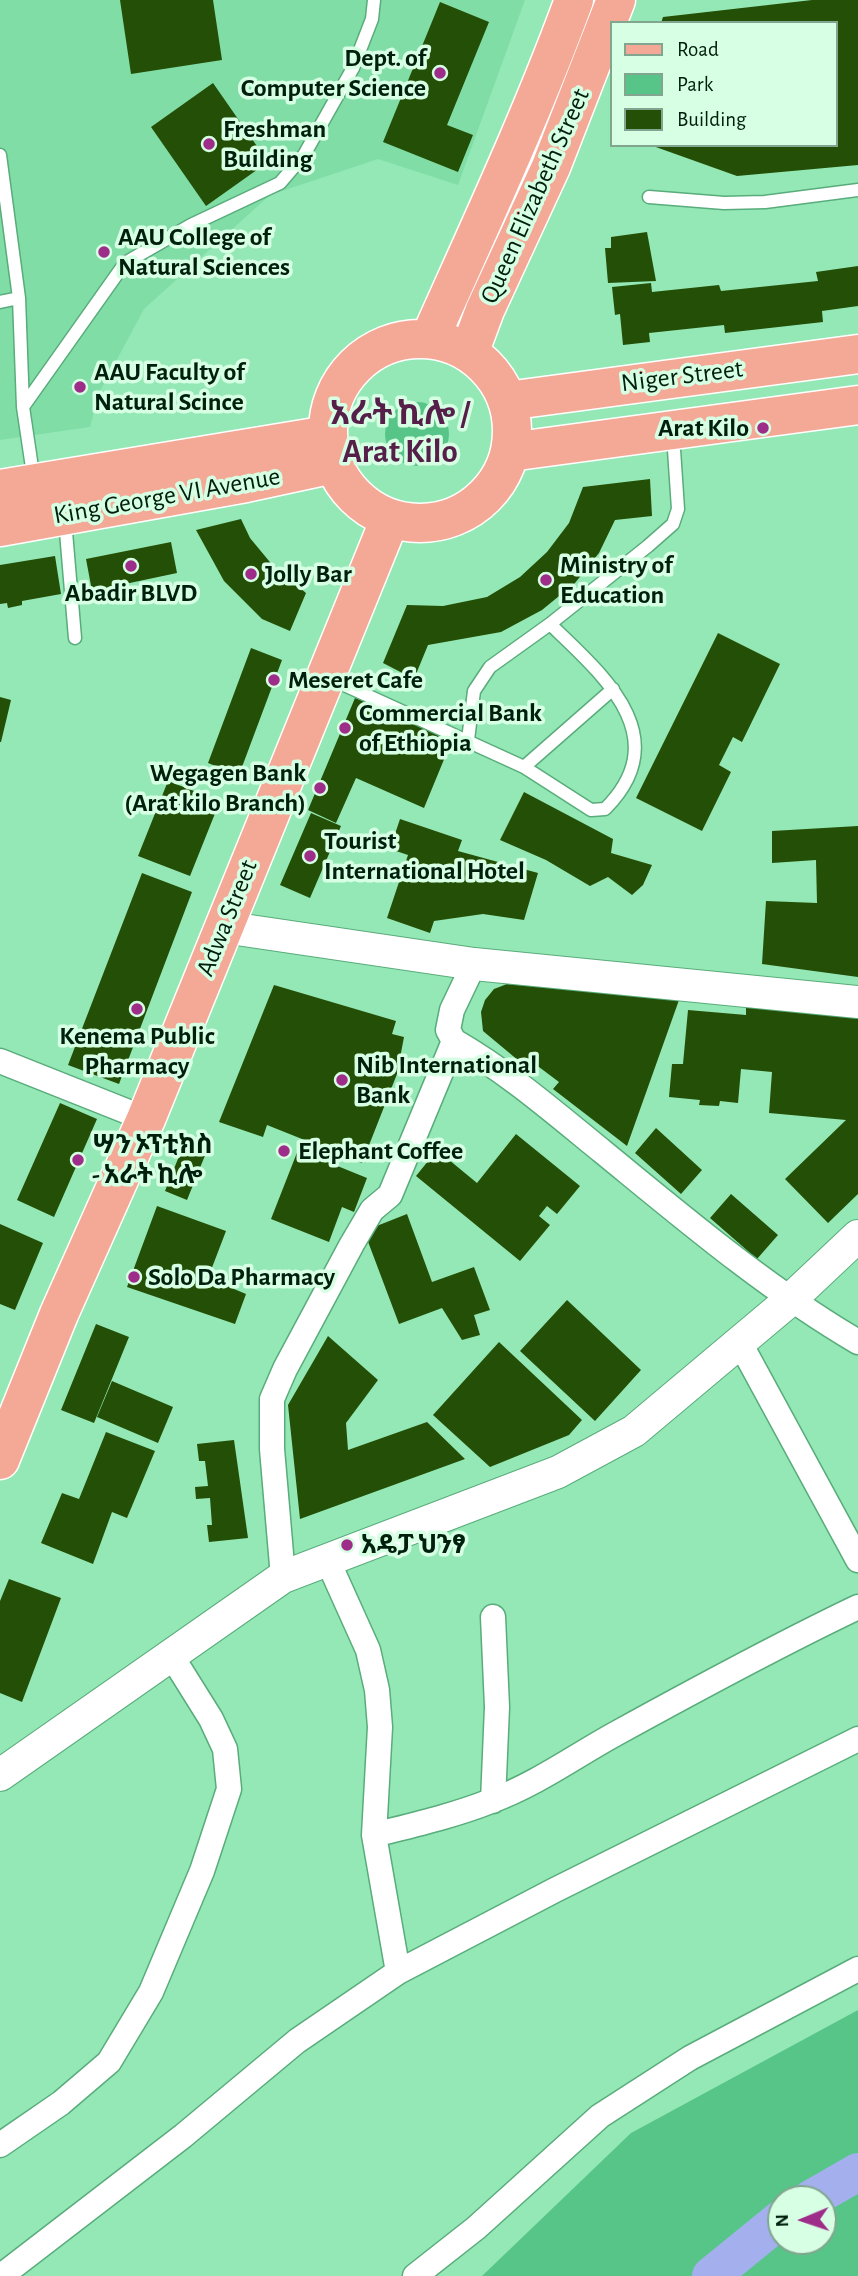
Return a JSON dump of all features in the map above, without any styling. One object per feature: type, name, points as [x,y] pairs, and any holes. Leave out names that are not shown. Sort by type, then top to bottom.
[{"type":"main road","name":"Queen Elizabeth Street","points":[[430,338],[503,176],[574,0]]},
{"type":"main road","name":"Queen Elizabeth Street","points":[[469,353],[485,310],[551,167],[617,0]]},
{"type":"main road","points":[[430,338],[469,353],[494,375],[507,401],[510,415],[510,452],[503,470],[489,492],[467,510],[443,521],[417,524],[390,519],[366,507],[347,488],[331,450],[330,411],[340,384],[358,362],[381,347],[408,339],[430,338]]},
{"type":"main road","name":"Niger Street","points":[[507,401],[858,354]]},
{"type":"main road","name":"Niger Street","points":[[510,452],[672,428],[858,405]]},
{"type":"main road","name":"King George VI Avenue","points":[[17,487],[331,450]]},
{"type":"main road","name":"King George VI Avenue","points":[[0,527],[246,483],[331,450]]},
{"type":"main road","name":"Adwa Street","points":[[0,1460],[59,1314],[146,1119],[390,519]]},
{"type":"street","points":[[223,927],[474,964],[858,1002]]},
{"type":"street","points":[[474,964],[452,1010],[448,1030],[454,1041],[533,1094],[725,1252],[790,1300],[858,1342]]},
{"type":"street","points":[[283,1577],[272,1449],[272,1399],[285,1368],[352,1244],[372,1210],[390,1195],[454,1041]]},
{"type":"street","points":[[0,1060],[146,1119]]},
{"type":"street","points":[[0,1775],[283,1577],[558,1472],[634,1431],[790,1300],[858,1236]]},
{"type":"street","points":[[740,1343],[858,1560]]},
{"type":"street","points":[[327,1559],[368,1650],[377,1690],[380,1727],[374,1835],[398,1972]]},
{"type":"street","points":[[374,1835],[441,1819],[493,1801],[560,1769],[614,1735],[783,1643],[858,1607]]},
{"type":"street","points":[[493,1617],[497,1707],[493,1801]]},
{"type":"street","points":[[0,2145],[61,2102],[109,2062],[151,1992],[202,1871],[229,1789],[225,1749],[211,1719],[171,1655]]},
{"type":"street","points":[[1,2276],[183,2136],[297,2041],[398,1972],[555,1890],[858,1739]]},
{"type":"street","points":[[415,2276],[476,2228],[600,2116],[690,2058],[858,1969]]},
{"type":"lane","points":[[23,407],[125,263],[191,225],[280,183],[304,155],[353,68],[372,19],[374,0]]},
{"type":"lane","points":[[0,155],[19,298],[23,407],[17,487]]},
{"type":"lane","points":[[649,197],[737,203],[858,190]]},
{"type":"lane","points":[[0,302],[19,298]]},
{"type":"lane","points":[[468,740],[474,691],[490,667],[550,624],[673,524],[678,509],[672,428]]},
{"type":"lane","points":[[65,515],[75,638]]},
{"type":"lane","points":[[325,676],[408,716],[524,766],[591,810],[605,809],[622,792],[634,758],[635,736],[630,718],[613,689],[550,624]]},
{"type":"lane","points":[[524,766],[613,689]]},
{"type":"shaded area","name":"AAU College of Natural Sciences","points":[[0,0],[525,0],[458,185],[378,159],[270,195],[144,309],[99,393],[90,427],[0,440]]},
{"type":"green space","points":[[417,402],[429,404],[440,411],[447,422],[447,446],[440,457],[429,464],[417,466],[405,464],[394,457],[387,446],[385,434],[387,422],[394,411],[405,404]]},
{"type":"green space","points":[[858,2010],[858,2276],[482,2276],[631,2133]]},
{"type":"building","points":[[120,0],[213,0],[222,60],[131,74]]},
{"type":"building","points":[[812,0],[858,0],[858,165],[737,176],[656,147],[837,147],[837,21],[662,21],[663,17]]},
{"type":"building","name":"Dept. of Computer Science","points":[[440,2],[489,22],[447,125],[473,135],[458,172],[383,142]]},
{"type":"building","name":"Freshman Building","points":[[213,83],[268,162],[206,206],[151,127]]},
{"type":"building","points":[[647,232],[656,281],[608,283],[605,248],[611,248],[611,237]]},
{"type":"building","points":[[858,266],[858,306],[822,311],[823,322],[725,333],[724,325],[649,333],[650,342],[623,345],[620,314],[615,315],[612,287],[651,283],[652,292],[719,285],[721,291],[818,281],[816,272]]},
{"type":"building","name":"Ministry of Education","points":[[650,479],[652,516],[615,520],[599,553],[575,583],[542,610],[501,632],[428,645],[414,679],[383,663],[407,605],[443,606],[487,597],[520,577],[547,552],[569,523],[583,487]]},
{"type":"building","name":"Jolly Bar","points":[[241,519],[250,538],[274,567],[306,593],[290,631],[262,619],[224,581],[196,530]]},
{"type":"building","name":"Abadir BLVD","points":[[171,542],[177,573],[92,591],[86,559]]},
{"type":"building","points":[[55,556],[61,594],[22,601],[22,605],[8,608],[7,603],[0,604],[0,565]]},
{"type":"building","points":[[718,633],[780,664],[742,742],[733,737],[719,765],[731,772],[702,831],[636,798]]},
{"type":"building","points":[[251,648],[282,660],[239,775],[208,763]]},
{"type":"building","points":[[0,697],[11,700],[1,742],[0,742]]},
{"type":"building","points":[[355,698],[401,714],[452,740],[424,808],[356,778],[336,823],[308,810]]},
{"type":"building","points":[[168,781],[220,801],[190,876],[138,856]]},
{"type":"building","points":[[524,792],[613,839],[611,853],[652,865],[643,885],[632,895],[608,877],[590,886],[546,860],[500,840]]},
{"type":"building","name":"Tourist International Hotel","points":[[311,813],[341,826],[310,898],[280,885]]},
{"type":"building","points":[[400,819],[462,840],[458,851],[538,873],[524,920],[483,914],[434,921],[430,933],[387,918],[408,855],[390,849]]},
{"type":"building","points":[[858,826],[858,977],[762,964],[766,901],[817,903],[816,860],[772,863],[772,831]]},
{"type":"building","points":[[142,873],[192,892],[119,1084],[68,1065]]},
{"type":"building","points":[[507,984],[679,1000],[627,1146],[553,1089],[559,1082],[531,1061],[525,1066],[483,1031],[481,1012],[485,1000],[494,989]]},
{"type":"building","points":[[274,985],[396,1021],[392,1034],[404,1037],[397,1074],[362,1163],[267,1125],[263,1137],[219,1122]]},
{"type":"building","points":[[746,1007],[858,1017],[858,1194],[828,1223],[785,1179],[846,1120],[769,1113],[772,1072],[741,1069],[738,1103],[720,1101],[719,1106],[699,1105],[700,1100],[669,1097],[672,1064],[683,1064],[688,1010],[746,1015]]},
{"type":"building","points":[[60,1103],[97,1119],[54,1217],[17,1200]]},
{"type":"building","points":[[656,1128],[702,1170],[681,1194],[635,1153]]},
{"type":"building","points":[[516,1134],[580,1186],[557,1214],[547,1206],[539,1216],[550,1225],[520,1261],[416,1176],[437,1150],[477,1183]]},
{"type":"building","points":[[186,1139],[208,1148],[187,1200],[165,1191]]},
{"type":"building","points":[[298,1150],[367,1178],[354,1212],[342,1207],[329,1242],[271,1219]]},
{"type":"building","points":[[731,1194],[778,1235],[757,1259],[710,1218]]},
{"type":"building","points":[[157,1206],[226,1231],[208,1278],[246,1294],[235,1324],[127,1287]]},
{"type":"building","points":[[407,1214],[432,1282],[474,1267],[490,1310],[474,1315],[480,1335],[462,1340],[442,1308],[399,1324],[364,1231]]},
{"type":"building","points":[[0,1224],[43,1243],[15,1310],[0,1304]]},
{"type":"building","points":[[567,1300],[641,1370],[595,1421],[520,1351]]},
{"type":"building","points":[[96,1324],[129,1337],[94,1423],[61,1410]]},
{"type":"building","points":[[328,1336],[378,1380],[346,1423],[348,1450],[427,1422],[465,1459],[300,1519],[288,1405]]},
{"type":"building","points":[[499,1342],[582,1420],[569,1435],[490,1467],[433,1415]]},
{"type":"building","points":[[112,1381],[173,1407],[158,1443],[97,1417]]},
{"type":"building","points":[[106,1432],[155,1451],[127,1518],[112,1512],[93,1564],[41,1543],[62,1493],[79,1499]]},
{"type":"building","points":[[234,1440],[248,1538],[209,1542],[207,1525],[212,1525],[210,1498],[196,1499],[195,1487],[208,1486],[205,1461],[199,1461],[197,1444]]},
{"type":"building","points":[[9,1579],[61,1598],[22,1702],[0,1693],[0,1601]]},
{"type":"waterway","points":[[835,2185],[858,2172]]},
{"type":"waterway","points":[[711,2276],[767,2230]]},
{"type":"place","name":"Dept. of Computer Science","points":[[440,73]]},
{"type":"place","name":"Freshman Building","points":[[209,144]]},
{"type":"place","name":"AAU College of Natural Sciences","points":[[104,252]]},
{"type":"place","name":"AAU Faculty of Natural Scince","points":[[80,387]]},
{"type":"place","name":"Arat Kilo","points":[[763,428]]},
{"type":"place","name":"Abadir BLVD","points":[[131,566]]},
{"type":"place","name":"Jolly Bar","points":[[251,574]]},
{"type":"place","name":"Ministry of Education","points":[[546,580]]},
{"type":"place","name":"Meseret Cafe","points":[[274,680]]},
{"type":"place","name":"Commercial Bank of Ethiopia","points":[[345,728]]},
{"type":"place","name":"Wegagen Bank (Arat kilo Branch)","points":[[320,788]]},
{"type":"place","name":"Tourist International Hotel","points":[[310,856]]},
{"type":"place","name":"Kenema Public Pharmacy","points":[[137,1009]]},
{"type":"place","name":"Nib International Bank","points":[[342,1080]]},
{"type":"place","name":"Elephant Coffee","points":[[284,1151]]},
{"type":"place","name":"ሣን ኦፕቲክስ - አራት ኪሎ","points":[[78,1160]]},
{"type":"place","name":"Solo Da Pharmacy","points":[[134,1277]]},
{"type":"place","name":"አዴፓ ህንፃ","points":[[347,1545]]},
{"type":"district","name":"አራት ኪሎ / Arat Kilo","points":[[400,433]]}]
